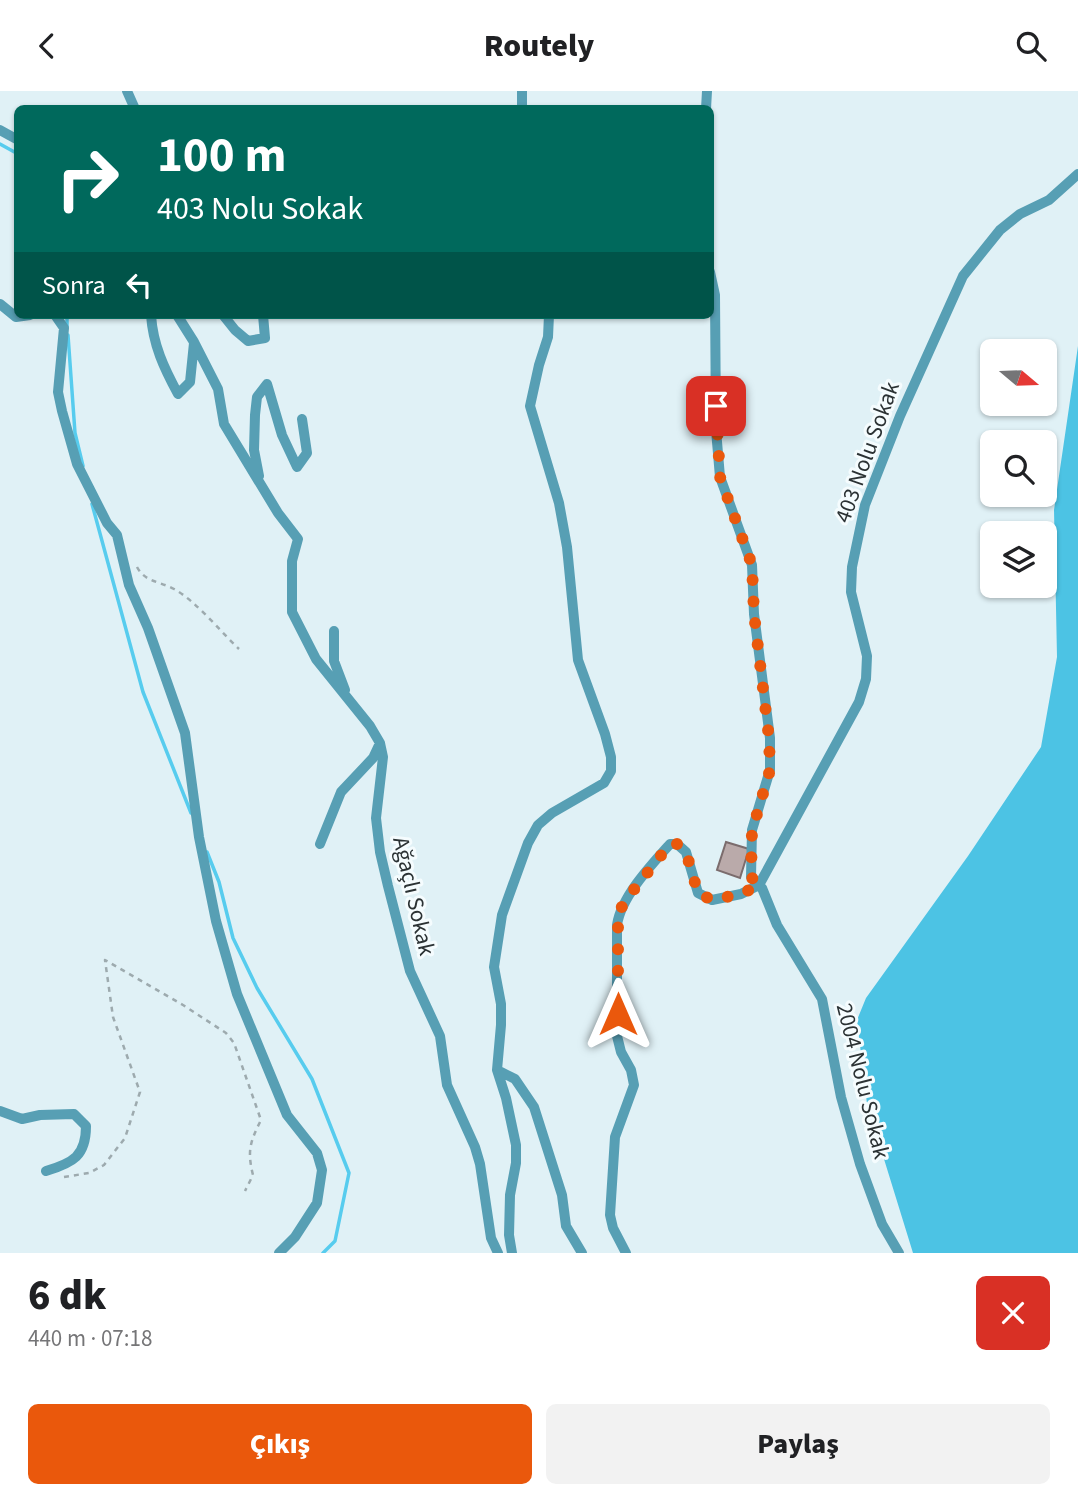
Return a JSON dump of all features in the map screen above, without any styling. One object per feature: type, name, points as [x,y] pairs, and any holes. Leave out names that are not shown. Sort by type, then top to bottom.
[{"type":"street","name":"403 Nolu Sokak","points":[[759,885],[859,702],[866,678],[867,656],[851,592],[852,567],[865,505],[900,416],[963,276],[1000,230],[1020,214],[1049,200],[1078,174]]},
{"type":"street","name":"2004 Nolu Sokak","points":[[714,290],[716,430],[720,477],[752,565],[754,614],[769,738],[770,770],[752,831],[751,877],[762,888],[777,925],[822,999],[841,1097],[860,1164],[882,1224],[899,1253]]},
{"type":"street","points":[[58,319],[64,328],[58,392],[62,411],[77,464],[107,523],[117,535],[129,585],[148,628],[185,733],[199,837],[216,921],[237,994],[287,1115],[317,1153],[322,1170],[317,1203],[295,1237],[279,1253]]},
{"type":"street","points":[[151,319],[155,348],[178,394],[190,382],[194,342]]},
{"type":"street","points":[[180,319],[218,389],[224,424],[278,513],[298,539],[292,561],[292,612],[316,659],[370,726],[380,743],[373,758],[341,792],[320,844]]},
{"type":"street","points":[[227,319],[248,341],[265,338],[263,319]]},
{"type":"street","points":[[512,1253],[509,1235],[510,1195],[516,1163],[516,1145],[498,1070],[501,1025],[494,967],[502,915],[528,843],[538,825],[604,783],[611,771],[606,734],[578,660],[567,547],[559,503],[530,406],[538,365],[548,337],[549,319]]},
{"type":"street","points":[[261,482],[254,450],[257,397],[267,384],[282,435],[297,467],[307,453],[302,419]]},
{"type":"street","points":[[334,631],[334,661],[348,700]]},
{"type":"street","name":"Ağaçlı Sokak","points":[[380,743],[383,757],[376,818],[380,852],[411,971],[440,1036],[447,1085],[475,1147],[491,1238],[498,1253]]},
{"type":"street","points":[[626,1253],[613,1228],[610,1215],[615,1137],[634,1085],[617,1036],[618,914],[625,901],[670,844],[677,844],[686,852],[698,893],[712,900],[741,894],[759,885]]},
{"type":"street","points":[[498,1070],[515,1079],[534,1107],[562,1195],[566,1226],[582,1253]]},
{"type":"street","points":[[0,1111],[22,1119],[40,1115],[74,1114],[86,1126],[86,1143],[77,1157],[46,1171]]},
{"type":"path","points":[[119,551],[134,562],[141,575],[176,590],[240,649]]},
{"type":"path","points":[[46,1171],[49,1179],[89,1173],[104,1165],[125,1138],[140,1092],[113,1017],[105,960],[212,1023],[234,1043],[261,1120],[248,1154],[253,1175],[245,1191]]},
{"type":"shaded area","points":[[1078,346],[1078,1253],[913,1253],[867,1104],[857,1020],[866,998],[968,856],[1041,747],[1057,657],[1057,521],[1054,521],[1054,510],[1057,507],[1057,490]]},
{"type":"building","points":[[726,842],[749,849],[740,878],[717,870]]},
{"type":"waterway","points":[[0,144],[14,152]]},
{"type":"waterway","points":[[67,319],[67,327]]},
{"type":"waterway","points":[[68,335],[75,433],[83,466]]},
{"type":"waterway","points":[[92,504],[143,692],[191,813]]},
{"type":"waterway","points":[[207,852],[219,882],[233,938],[257,988],[312,1079],[349,1173],[335,1241],[323,1253]]},
{"type":"route","points":[[618,1014],[618,914],[625,901],[670,844],[677,844],[686,852],[698,893],[712,900],[726,899],[759,885],[751,877],[752,831],[770,770],[769,738],[754,614],[752,565],[720,477],[716,406]]}]
